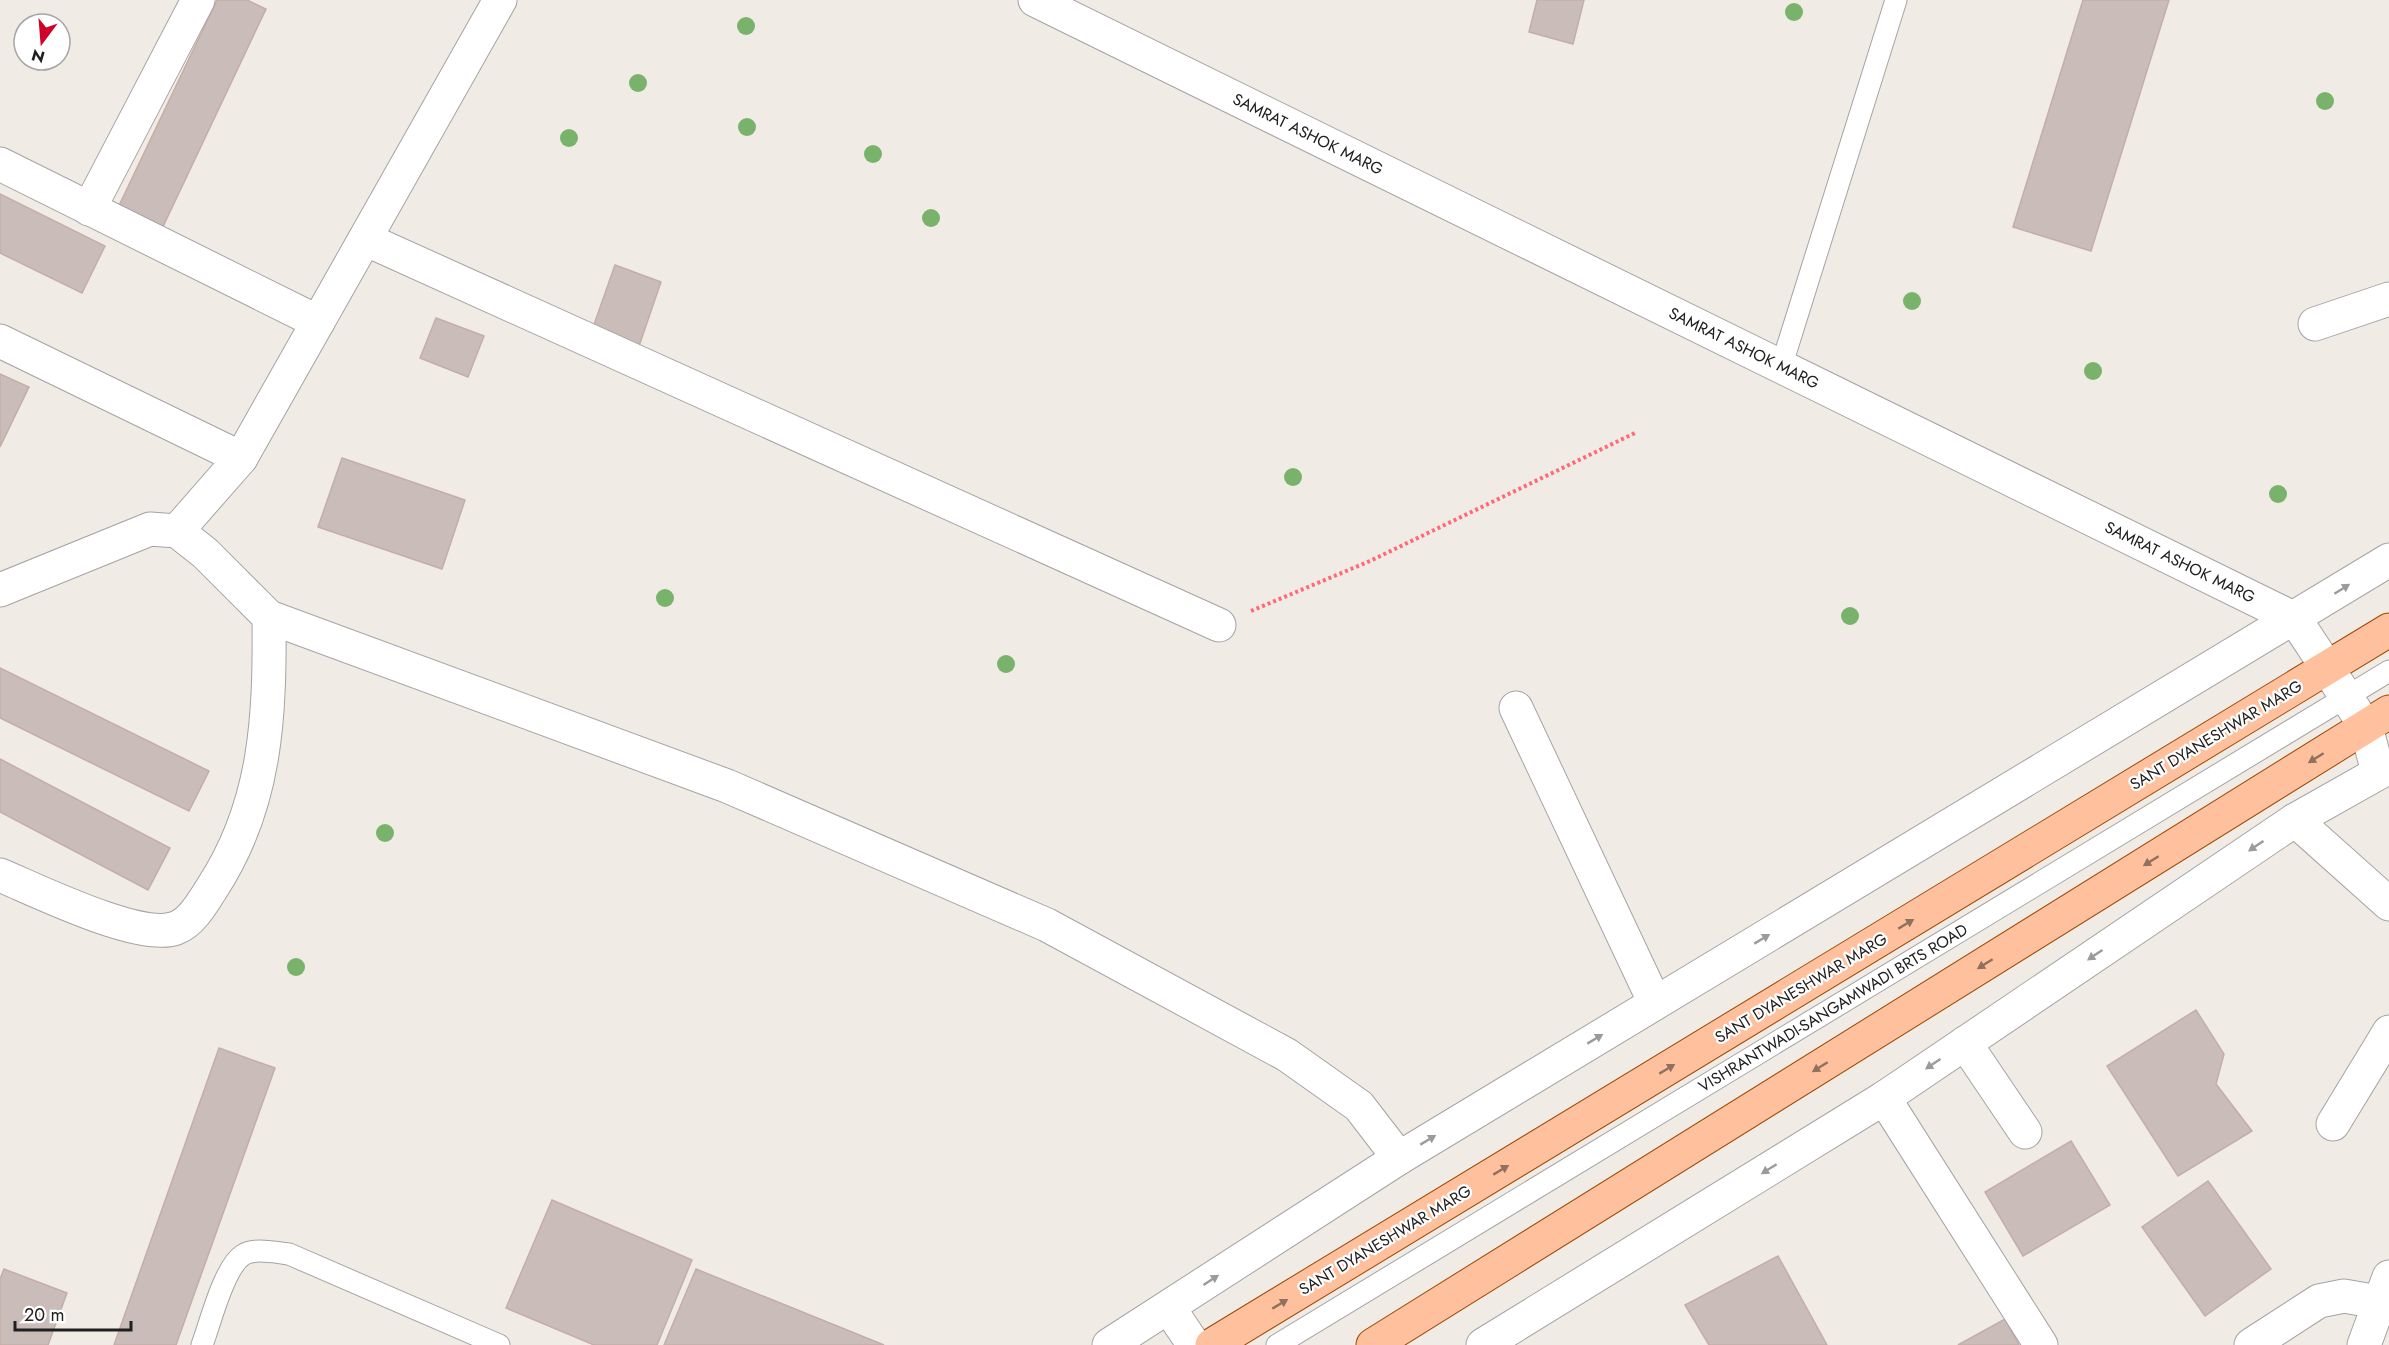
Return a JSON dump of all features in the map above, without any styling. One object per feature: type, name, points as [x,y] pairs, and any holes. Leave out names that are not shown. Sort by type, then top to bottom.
[{"type":"main road","name":"SANT DYANESHWAR MARG","points":[[1212,1345],[2389,630]]},
{"type":"main road","points":[[1373,1345],[2377,720]]},
{"type":"street","points":[[89,209],[198,0]]},
{"type":"street","points":[[177,531],[241,458],[500,0]]},
{"type":"street","name":"SAMRAT ASHOK MARG","points":[[1035,0],[2295,619]]},
{"type":"street","points":[[0,164],[318,322]]},
{"type":"street","points":[[365,239],[1219,625]]},
{"type":"street","points":[[2315,324],[2389,299]]},
{"type":"street","points":[[0,341],[241,458]]},
{"type":"street","points":[[0,590],[150,529],[177,531],[205,553],[269,618],[727,786],[1047,925],[1287,1055],[1359,1106],[1399,1158]]},
{"type":"street","points":[[1109,1345],[1399,1158],[2295,619],[2389,560]]},
{"type":"street","points":[[0,875],[107,919],[151,930],[176,928],[197,911],[225,868],[256,792],[270,701],[269,618]]},
{"type":"street","points":[[1484,1345],[1884,1098],[2295,820],[2385,774],[2377,720],[2347,698],[2295,619]]},
{"type":"street","points":[[1516,708],[1655,1003]]},
{"type":"street","points":[[2295,820],[2389,904]]},
{"type":"street","points":[[2333,1124],[2389,1032]]},
{"type":"street","points":[[1965,1043],[2025,1132]]},
{"type":"street","points":[[1884,1098],[2041,1345]]},
{"type":"street","points":[[2251,1345],[2319,1301],[2384,1290],[2364,1345]]},
{"type":"street","points":[[1169,1308],[1194,1345]]},
{"type":"lane","points":[[1781,367],[1896,0]]},
{"type":"lane","name":"VISHRANTWADI-SANGAMWADI BRTS ROAD","points":[[1277,1345],[2389,671]]},
{"type":"lane","points":[[202,1345],[230,1271],[243,1255],[260,1251],[289,1254],[499,1345]]},
{"type":"path","points":[[1219,625],[1370,561],[1637,432]]},
{"type":"building","points":[[217,0],[247,0],[266,9],[160,233],[116,212]]},
{"type":"building","points":[[1537,0],[1584,0],[1573,44],[1529,32]]},
{"type":"building","points":[[2083,0],[2169,0],[2091,251],[2013,227]]},
{"type":"building","points":[[0,194],[105,246],[82,293],[0,253]]},
{"type":"building","points":[[615,265],[661,282],[638,349],[591,333]]},
{"type":"building","points":[[436,318],[484,336],[468,377],[420,358]]},
{"type":"building","points":[[0,374],[29,387],[0,447]]},
{"type":"building","points":[[342,458],[465,500],[442,569],[318,527]]},
{"type":"building","points":[[0,668],[209,771],[189,811],[0,718]]},
{"type":"building","points":[[0,759],[170,848],[148,890],[0,812]]},
{"type":"building","points":[[2196,1010],[2224,1054],[2216,1084],[2252,1131],[2178,1176],[2107,1066]]},
{"type":"building","points":[[219,1048],[275,1068],[176,1345],[114,1345]]},
{"type":"building","points":[[2071,1141],[2110,1205],[2023,1256],[1985,1192]]},
{"type":"building","points":[[2208,1181],[2271,1269],[2205,1316],[2142,1227]]},
{"type":"building","points":[[552,1200],[692,1260],[657,1345],[594,1345],[506,1308]]},
{"type":"building","points":[[1778,1256],[1827,1345],[1709,1345],[1685,1305]]},
{"type":"building","points":[[4,1269],[67,1293],[48,1345],[0,1345],[0,1279]]},
{"type":"building","points":[[696,1269],[884,1345],[664,1345]]},
{"type":"building","points":[[2005,1319],[2019,1345],[1958,1345]]}]
